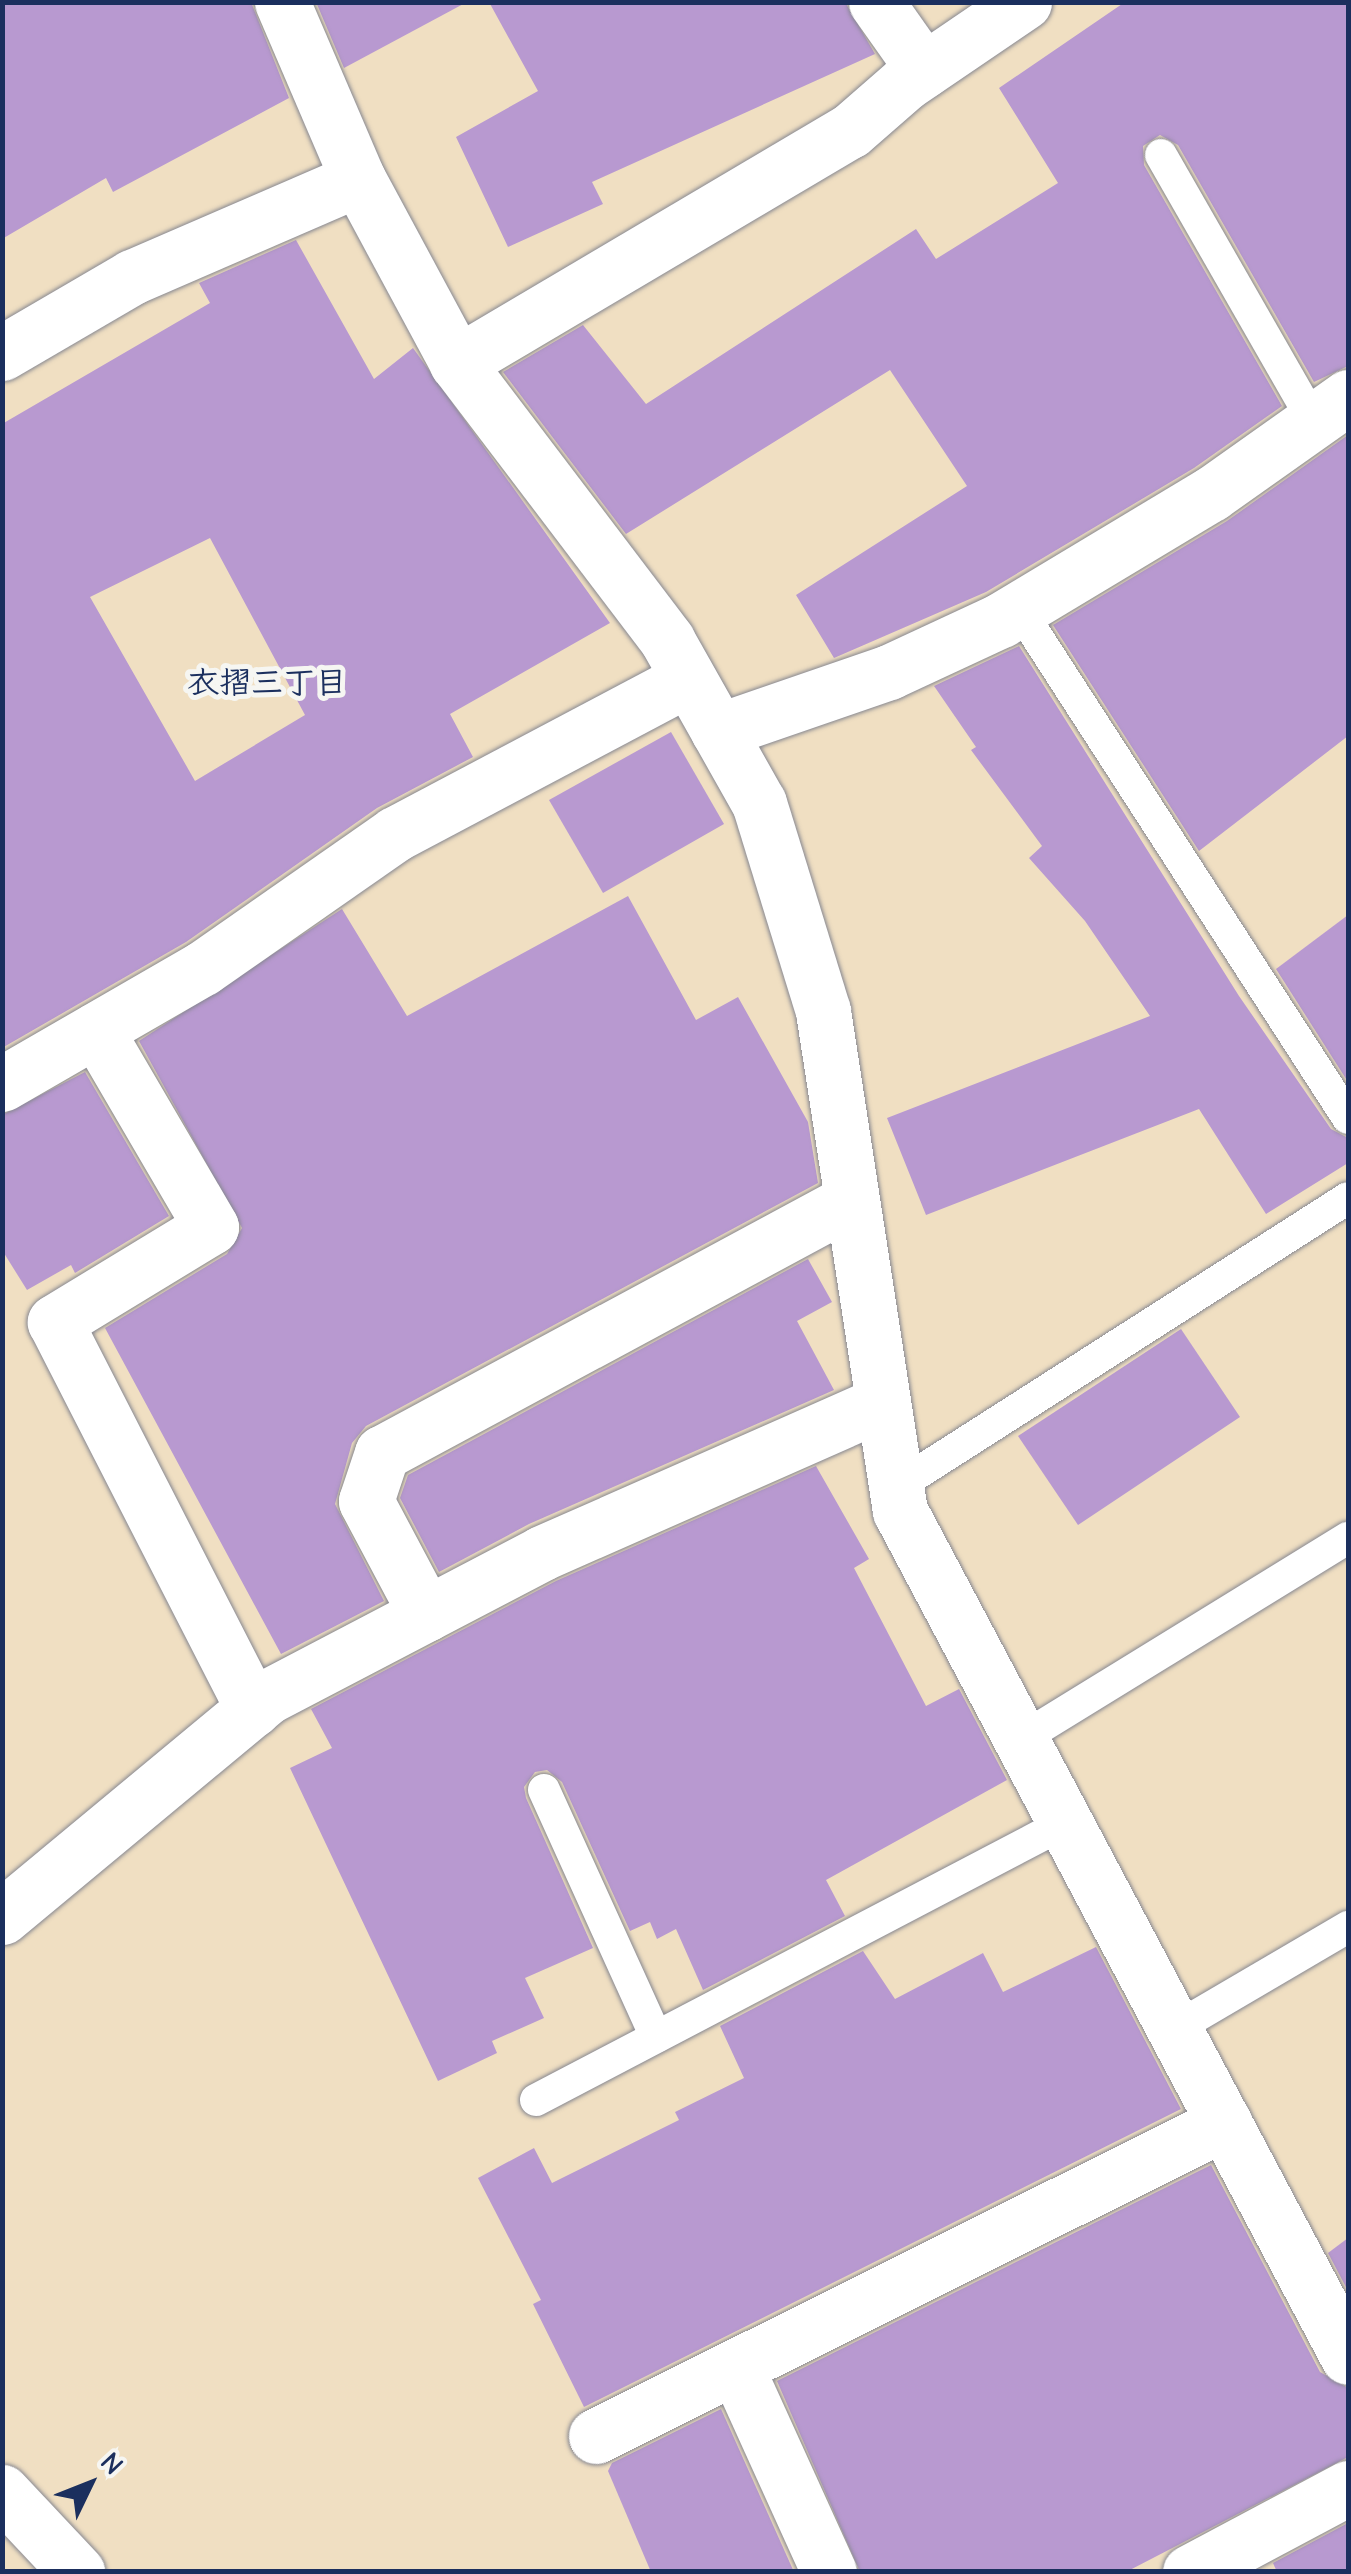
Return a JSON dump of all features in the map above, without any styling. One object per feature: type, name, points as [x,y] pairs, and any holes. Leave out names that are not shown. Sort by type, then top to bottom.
[{"type":"street","points":[[282,2],[358,178],[457,364],[667,640],[759,803],[822,1012],[880,1404],[900,1511],[1348,2356]]},
{"type":"street","points":[[876,2],[924,70]]},
{"type":"street","points":[[457,364],[850,131],[924,70],[1024,2]]},
{"type":"street","points":[[2,353],[132,277],[358,178]]},
{"type":"street","points":[[718,731],[888,672],[1019,610],[1211,494],[1331,410]]},
{"type":"street","points":[[2,1084],[203,968],[395,834],[688,678]]},
{"type":"street","points":[[96,1030],[212,1227],[55,1322],[253,1710]]},
{"type":"street","points":[[426,1614],[366,1502],[382,1453],[850,1202]]},
{"type":"street","points":[[2,1918],[253,1710],[542,1553],[880,1404]]},
{"type":"street","points":[[596,2436],[1224,2122]]},
{"type":"street","points":[[736,2367],[829,2572]]},
{"type":"street","points":[[1190,2572],[1348,2488]]},
{"type":"street","points":[[2,2492],[77,2572]]},
{"type":"lane","points":[[1161,155],[1331,410]]},
{"type":"lane","points":[[1019,610],[1348,1118]]},
{"type":"lane","points":[[896,1487],[1348,1198]]},
{"type":"lane","points":[[1020,1740],[1348,1538]]},
{"type":"lane","points":[[544,1790],[656,2036]]},
{"type":"lane","points":[[536,2100],[1065,1823]]},
{"type":"lane","points":[[1174,2029],[1348,1927]]},
{"type":"building","points":[[2,2],[251,2],[289,98],[113,192],[106,178],[2,239]]},
{"type":"building","points":[[316,2],[467,2],[344,68]]},
{"type":"building","points":[[489,2],[845,2],[875,54],[592,182],[603,204],[508,247],[456,137],[538,91]]},
{"type":"building","points":[[1125,2],[1348,2],[1348,366],[1314,382],[1178,145],[1160,135],[1143,146],[1144,165],[1282,406],[1194,468],[986,592],[834,658],[796,595],[967,486],[890,370],[626,534],[503,372],[583,325],[646,404],[916,229],[936,259],[1058,183],[999,88]]},
{"type":"building","points":[[296,240],[374,379],[413,348],[610,623],[450,714],[473,757],[377,808],[186,942],[2,1048],[2,424],[210,303],[199,283]],"holes":[[[210,538],[305,715],[195,781],[90,597]]]},
{"type":"building","points":[[1348,435],[1348,736],[1199,851],[1053,625],[1227,521]]},
{"type":"building","points":[[1019,646],[1239,996],[1331,1129],[1348,1138],[1348,1163],[1266,1214],[1199,1109],[926,1215],[887,1118],[1150,1016],[1085,921],[1029,858],[1042,846],[971,750],[976,747],[934,686]]},
{"type":"building","points":[[671,732],[724,824],[603,893],[549,800]]},
{"type":"building","points":[[628,896],[696,1020],[738,997],[808,1122],[818,1183],[366,1426],[352,1443],[335,1504],[384,1601],[281,1654],[105,1328],[227,1254],[242,1228],[139,1041],[342,909],[407,1016]]},
{"type":"building","points":[[1348,915],[1348,1082],[1276,969]]},
{"type":"building","points":[[85,1072],[169,1216],[75,1273],[71,1265],[27,1290],[2,1250],[2,1115]]},
{"type":"building","points":[[808,1259],[832,1302],[797,1321],[834,1390],[529,1524],[439,1572],[400,1498],[408,1475]]},
{"type":"building","points":[[1181,1329],[1240,1417],[1078,1525],[1018,1436]]},
{"type":"building","points":[[816,1466],[869,1559],[854,1568],[926,1706],[959,1689],[1007,1780],[826,1880],[845,1916],[703,1990],[676,1929],[657,1939],[650,1922],[630,1931],[562,1782],[547,1770],[535,1772],[524,1787],[526,1798],[593,1948],[525,1978],[544,2018],[492,2041],[497,2053],[438,2081],[290,1768],[332,1748],[311,1709],[556,1581]]},
{"type":"building","points":[[1096,1947],[1181,2109],[584,2407],[533,2304],[541,2300],[478,2178],[534,2148],[552,2183],[679,2120],[675,2112],[744,2078],[720,2026],[863,1951],[895,1999],[983,1953],[1003,1992]]},
{"type":"building","points":[[1211,2165],[1320,2372],[1348,2388],[1348,2457],[1126,2572],[860,2572],[777,2381]]},
{"type":"building","points":[[1348,2238],[1348,2291],[1328,2253]]},
{"type":"building","points":[[721,2409],[794,2572],[651,2572],[608,2471],[612,2463]]},
{"type":"building","points":[[1348,2523],[1348,2572],[1277,2572],[1273,2563]]},
{"type":"district","name":"衣摺三丁目","points":[[267,683]]}]
